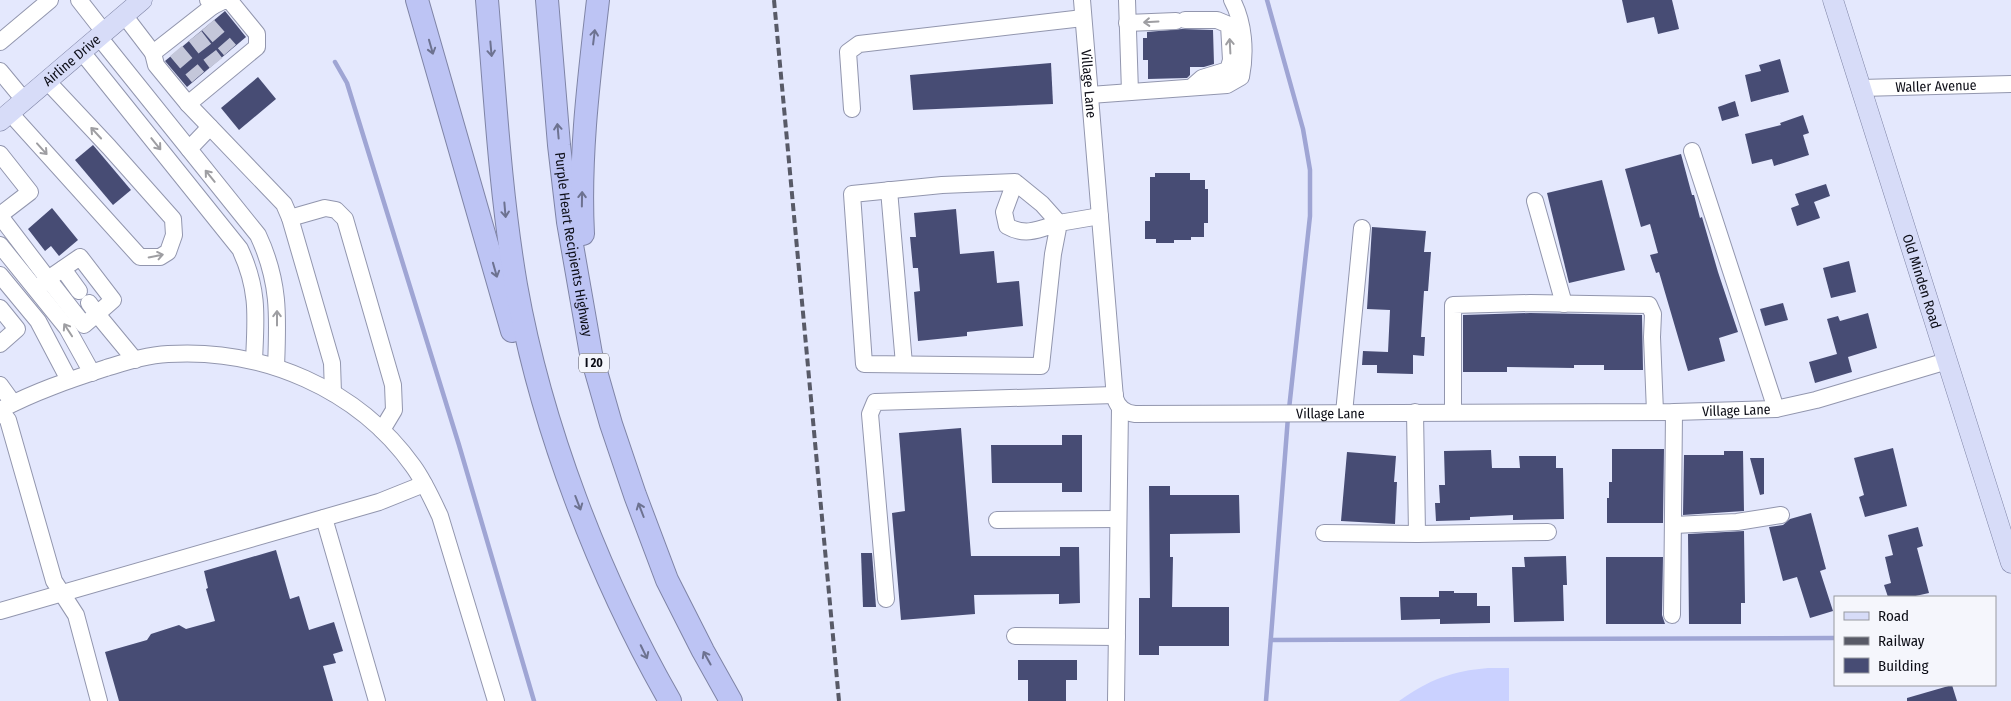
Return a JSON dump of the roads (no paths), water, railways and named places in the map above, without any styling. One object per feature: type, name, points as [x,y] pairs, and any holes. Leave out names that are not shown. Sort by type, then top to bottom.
[{"type":"highway","points":[[417,0],[533,398],[566,471],[591,537],[621,606],[670,701]]},
{"type":"highway","points":[[487,0],[507,223],[516,286],[532,356],[566,471]]},
{"type":"highway","name":"Purple Heart Recipients Highway","points":[[547,0],[568,222],[591,354],[611,424],[635,496],[667,580],[731,701]]},
{"type":"highway","points":[[581,300],[585,254],[582,204],[583,148],[587,91],[598,0]]},
{"type":"main road","name":"Airline Drive","points":[[7,113],[142,0]]},
{"type":"main road","name":"Old Minden Road","points":[[1833,0],[2011,563]]},
{"type":"street","points":[[0,42],[50,0]]},
{"type":"street","points":[[79,0],[102,34],[189,149],[258,235],[266,253],[275,286],[278,314],[276,367]]},
{"type":"street","name":"Village Lane","points":[[1082,0],[1117,402],[1135,414],[1674,412],[1776,409],[1816,400],[1947,361]]},
{"type":"street","points":[[1127,0],[1130,92]]},
{"type":"street","points":[[1090,95],[1227,85],[1241,77],[1244,62],[1239,14],[1232,0]]},
{"type":"street","points":[[153,53],[172,46],[191,31],[207,11],[223,1],[230,1],[257,34],[257,47],[235,56],[220,68],[202,83],[188,104]]},
{"type":"street","points":[[124,15],[153,53],[156,65],[188,104],[284,204],[290,218],[332,363],[333,393]]},
{"type":"street","points":[[852,109],[848,52],[858,44],[1084,18]]},
{"type":"street","points":[[1127,23],[1217,20],[1229,25],[1231,60],[1228,70],[1202,78],[1191,88]]},
{"type":"street","points":[[82,52],[240,249],[252,278],[254,292],[256,312],[254,360]]},
{"type":"street","points":[[0,71],[7,113],[140,257],[160,257],[168,252],[174,235],[173,219],[47,81]]},
{"type":"street","name":"Waller Avenue","points":[[1861,88],[2011,84]]},
{"type":"street","points":[[189,149],[210,127]]},
{"type":"street","points":[[1692,151],[1776,409]]},
{"type":"street","points":[[0,154],[30,192],[0,216],[42,284],[92,373]]},
{"type":"street","points":[[1015,182],[1004,212],[1008,226],[1018,232],[1030,232],[1059,223],[1100,216]]},
{"type":"street","points":[[1015,182],[1042,204],[1059,223],[1053,254],[1041,366],[864,364],[852,194],[942,185],[1015,182]]},
{"type":"street","points":[[889,190],[904,364]]},
{"type":"street","points":[[1535,201],[1564,304]]},
{"type":"street","points":[[290,218],[325,208],[336,210],[344,219],[393,385],[394,410],[382,430]]},
{"type":"street","points":[[1344,413],[1362,228]]},
{"type":"street","points":[[0,245],[84,325],[88,303]]},
{"type":"street","points":[[42,284],[80,257],[113,300],[88,303]]},
{"type":"street","points":[[62,269],[135,360]]},
{"type":"street","points":[[0,275],[38,321],[69,380]]},
{"type":"street","points":[[1453,412],[1453,305],[1564,304],[1649,305],[1652,314],[1655,412]]},
{"type":"street","points":[[0,308],[17,329],[0,344]]},
{"type":"street","points":[[4,408],[27,396],[69,380],[135,360],[169,354],[206,354],[254,360],[306,378],[333,393],[382,430],[413,466],[424,484],[440,516],[496,701]]},
{"type":"street","points":[[0,385],[4,408],[54,581],[76,615],[99,701]]},
{"type":"street","points":[[886,598],[870,414],[875,402],[1117,402],[1116,701]]},
{"type":"street","points":[[1415,412],[1417,534]]},
{"type":"street","points":[[1672,615],[1674,412]]},
{"type":"street","points":[[0,611],[379,502],[424,484]]},
{"type":"street","points":[[1674,524],[1737,522],[1780,515]]},
{"type":"street","points":[[324,518],[377,701]]},
{"type":"street","points":[[997,520],[1118,519]]},
{"type":"street","points":[[1324,533],[1548,532]]},
{"type":"street","points":[[1015,636],[1116,637]]},
{"type":"waterway","points":[[1267,0],[1303,129],[1310,170],[1310,216],[1289,409]]},
{"type":"waterway","points":[[335,62],[347,83],[459,445],[534,701]]},
{"type":"waterway","points":[[1266,701],[1288,417]]},
{"type":"waterway","points":[[1271,640],[1834,638]]},
{"type":"tunnel","points":[[208,25],[230,50]]},
{"type":"tunnel","points":[[195,36],[216,63]]},
{"type":"tunnel","points":[[176,51],[198,77]]},
{"type":"railway","points":[[774,0],[839,701]]}]
